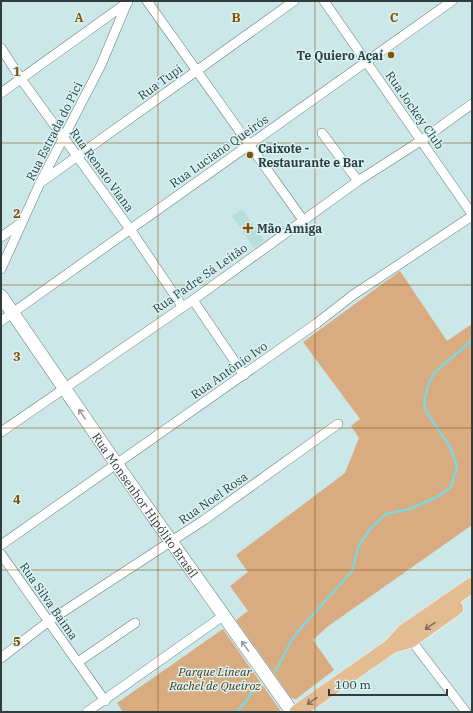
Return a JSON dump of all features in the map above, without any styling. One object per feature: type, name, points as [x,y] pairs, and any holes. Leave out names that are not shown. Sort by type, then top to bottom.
[{"type":"main road","name":"Rua Monsenhor Hipólito Brasil","points":[[1,296],[117,465],[172,540],[223,616],[292,712]]},
{"type":"main road","points":[[297,712],[390,646],[405,631],[472,585]]},
{"type":"main road","points":[[390,646],[411,640],[472,597]]},
{"type":"street","points":[[147,1],[303,220]]},
{"type":"street","name":"Rua Tupi","points":[[40,183],[294,1]]},
{"type":"street","name":"Rua Jockey Club","points":[[324,1],[422,140],[472,215]]},
{"type":"street","name":"Rua Luciano Queirós","points":[[1,321],[452,1]]},
{"type":"street","points":[[1,93],[128,2]]},
{"type":"street","name":"Rua Estrada do Pici","points":[[1,270],[40,183],[101,65],[128,2]]},
{"type":"street","name":"Rua Renato Viana","points":[[1,48],[21,79],[64,136],[130,229],[182,306]]},
{"type":"street","name":"Rua Padre Sá Leitão","points":[[1,432],[182,306],[193,300],[358,181],[422,140],[472,104]]},
{"type":"street","points":[[322,133],[358,181]]},
{"type":"street","name":"Rua Antônio Ivo","points":[[1,545],[117,465],[353,296],[472,215]]},
{"type":"street","points":[[1,237],[22,222]]},
{"type":"street","points":[[193,300],[244,374]]},
{"type":"street","name":"Rua Noel Rosa","points":[[1,658],[49,621],[172,540],[338,424]]},
{"type":"street","name":"Rua Silva Baima","points":[[1,554],[105,701]]},
{"type":"street","points":[[88,712],[223,616]]},
{"type":"street","points":[[78,662],[135,623]]},
{"type":"street","points":[[411,640],[466,712]]},
{"type":"shaded area","name":"Mão Amiga","points":[[242,209],[264,240],[254,248],[232,216]]},
{"type":"green space","points":[[400,271],[447,341],[472,324],[472,525],[327,627],[313,640],[334,670],[296,699],[291,698],[236,620],[248,611],[230,586],[248,572],[236,555],[345,473],[359,438],[351,426],[360,419],[303,342]]},
{"type":"green space","name":"Parque Linear Rachel de Queiroz","points":[[223,629],[280,712],[123,712],[117,703]]},
{"type":"waterway","points":[[275,672],[294,636],[352,571],[358,547],[370,529],[386,514],[410,509],[439,496],[451,487],[457,466],[450,447],[426,411],[424,402],[428,385],[434,373],[472,340]]},
{"type":"waterway","points":[[237,712],[255,689]]},
{"type":"place","name":"Te Quiero Açaí","points":[[391,55]]},
{"type":"place","name":"Caixote - Restaurante e Bar","points":[[250,155]]},
{"type":"place","name":"Mão Amiga","points":[[248,228]]}]
